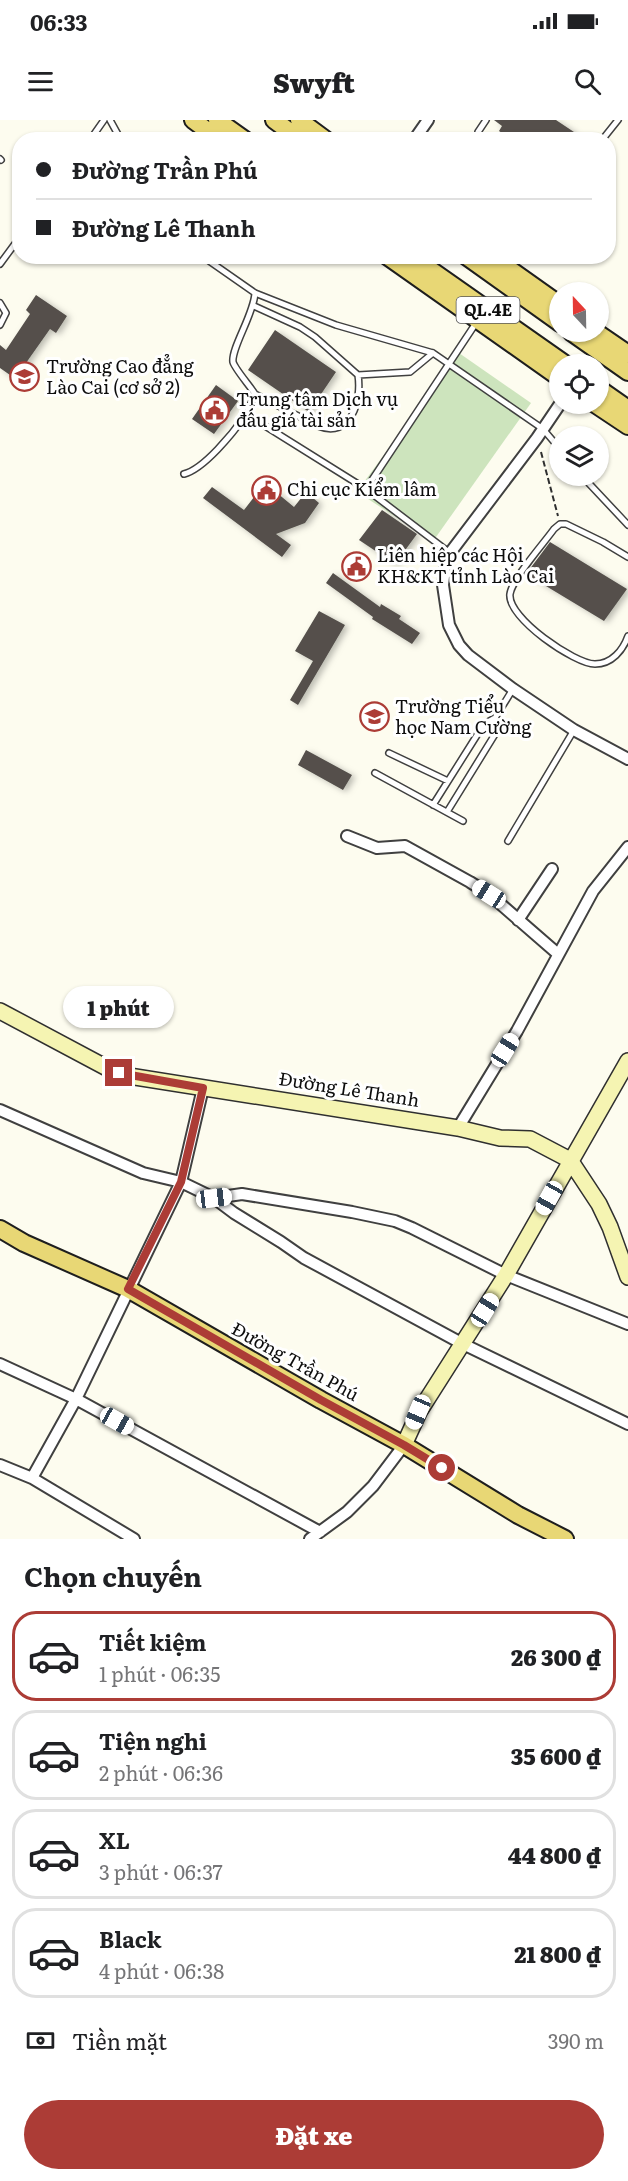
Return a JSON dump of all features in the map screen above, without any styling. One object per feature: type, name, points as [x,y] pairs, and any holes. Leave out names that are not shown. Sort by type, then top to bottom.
[{"type":"main road","points":[[193,120],[209,132]]},
{"type":"main road","points":[[218,120],[234,132]]},
{"type":"main road","points":[[274,120],[290,132]]},
{"type":"main road","points":[[299,120],[315,132]]},
{"type":"main road","points":[[398,264],[549,370]]},
{"type":"main road","name":"QL.4E","points":[[422,264],[551,354]]},
{"type":"main road","name":"QL.4E","points":[[477,264],[549,315]]},
{"type":"main road","points":[[506,264],[549,297]]},
{"type":"main road","points":[[609,341],[628,354]]},
{"type":"main road","points":[[585,342],[628,372]]},
{"type":"main road","points":[[609,396],[628,409]]},
{"type":"main road","points":[[609,413],[628,426]]},
{"type":"main road","name":"Đường Trần Phú","points":[[0,1229],[24,1243],[128,1289],[404,1445],[518,1515],[565,1539]]},
{"type":"street","points":[[553,414],[450,553],[443,585],[446,609],[453,635],[468,655],[574,730],[628,759]]},
{"type":"street","points":[[347,836],[377,848],[405,846],[489,894],[558,954]]},
{"type":"street","points":[[458,1128],[517,1031],[594,891],[628,847]]},
{"type":"street","points":[[518,920],[552,869]]},
{"type":"street","name":"Đường Lê Thanh","points":[[0,1011],[119,1073],[458,1128],[500,1138],[530,1139],[570,1160]]},
{"type":"street","points":[[0,1364],[76,1399],[315,1536],[347,1512],[373,1486],[404,1445],[418,1412],[506,1275],[628,1060]]},
{"type":"street","points":[[32,1478],[76,1399],[181,1182],[203,1088]]},
{"type":"street","points":[[0,1110],[143,1173],[181,1182],[214,1198],[304,1258],[463,1344],[628,1424]]},
{"type":"street","points":[[570,1160],[602,1212],[628,1277]]},
{"type":"street","points":[[214,1198],[242,1194],[395,1221],[506,1275],[628,1324]]},
{"type":"street","points":[[0,1465],[32,1478],[134,1539]]},
{"type":"lane","points":[[608,132],[618,120]]},
{"type":"lane","points":[[0,264],[12,248]]},
{"type":"lane","points":[[213,264],[255,293],[336,324],[433,353],[549,441]]},
{"type":"lane","points":[[254,306],[300,327],[315,337],[358,375],[360,387],[354,410],[343,426],[328,430],[255,394],[236,369],[233,359],[254,306],[255,293]]},
{"type":"lane","points":[[0,303],[6,313],[0,325]]},
{"type":"lane","points":[[366,489],[478,321]]},
{"type":"lane","points":[[358,375],[410,372],[433,353]]},
{"type":"lane","points":[[184,474],[203,465],[246,414],[255,394]]},
{"type":"lane","points":[[246,414],[366,489],[450,553]]},
{"type":"lane","points":[[591,486],[628,525]]},
{"type":"lane","points":[[628,557],[603,542],[566,524],[561,524],[554,529],[514,582],[510,593],[515,611],[523,621],[548,642],[594,664],[609,661],[616,656],[625,645],[628,636]]},
{"type":"lane","points":[[433,805],[484,724],[495,718],[513,688]]},
{"type":"lane","points":[[447,812],[497,731],[495,718]]},
{"type":"lane","points":[[508,841],[574,730]]},
{"type":"lane","points":[[389,753],[448,781]]},
{"type":"lane","points":[[375,772],[463,821]]},
{"type":"path","points":[[540,434],[561,524]]},
{"type":"green space","points":[[459,353],[531,403],[436,537],[428,538],[365,497],[364,482]]},
{"type":"building","points":[[494,120],[556,120],[574,132],[500,132],[502,126]]},
{"type":"building","points":[[36,295],[67,316],[56,333],[50,329],[26,363],[31,367],[20,382],[0,368],[0,345],[6,350],[30,314],[26,310]]},
{"type":"building","points":[[275,330],[336,372],[309,412],[248,370]]},
{"type":"building","name":"Trung tâm Dịch vụ đấu giá tài sản","points":[[216,385],[238,401],[214,434],[192,419]]},
{"type":"building","points":[[265,483],[294,507],[306,492],[319,503],[305,523],[276,534],[291,545],[282,557],[203,498],[212,487],[244,510]]},
{"type":"building","points":[[382,510],[417,534],[395,564],[359,540]]},
{"type":"building","points":[[550,542],[627,589],[604,621],[526,574]]},
{"type":"building","points":[[333,573],[380,607],[381,604],[401,616],[399,619],[420,633],[412,644],[372,619],[373,617],[326,583]]},
{"type":"building","points":[[319,611],[345,625],[298,705],[290,700],[313,661],[295,651]]},
{"type":"building","points":[[306,750],[352,775],[343,790],[298,765]]},
{"type":"place","name":"Trường Cao đẳng Lào Cai (cơ sở 2)","points":[[25,377]]},
{"type":"place","name":"Trung tâm Dịch vụ đấu giá tài sản","points":[[215,410]]},
{"type":"place","name":"Chi cục Kiểm lâm","points":[[266,490]]},
{"type":"place","name":"Liên hiệp các Hội KH&KT tỉnh Lào Cai","points":[[356,566]]},
{"type":"place","name":"Trường Tiểu học Nam Cường","points":[[374,717]]},
{"type":"route","points":[[119,1073],[203,1088],[181,1182],[128,1289],[442,1468]]}]
